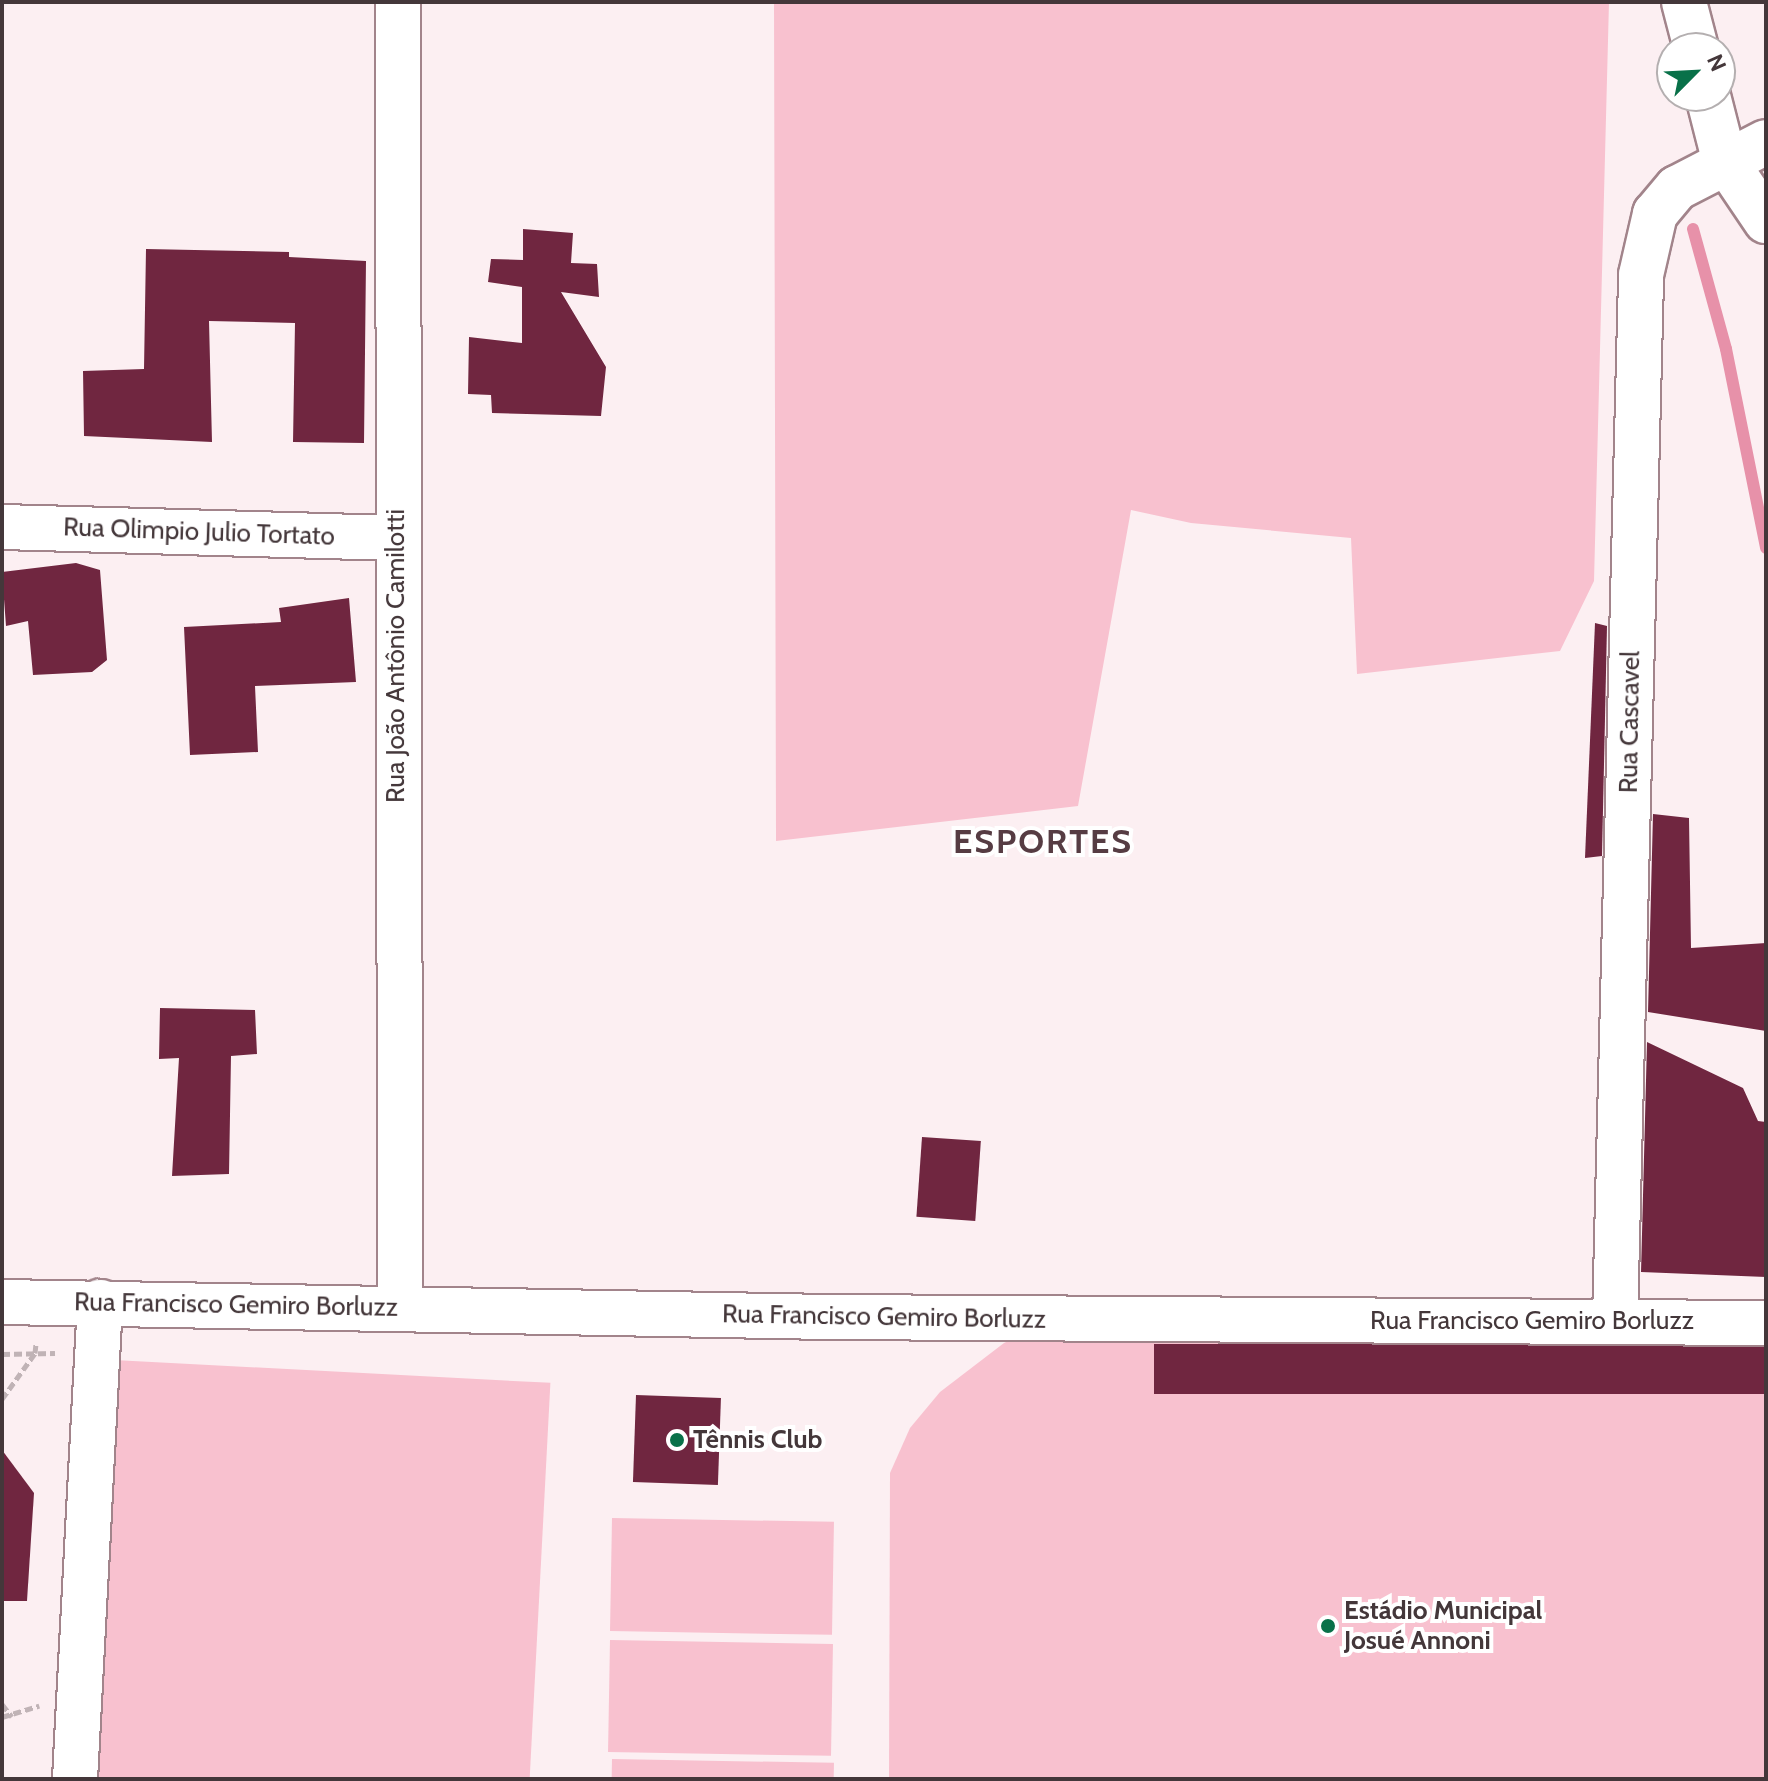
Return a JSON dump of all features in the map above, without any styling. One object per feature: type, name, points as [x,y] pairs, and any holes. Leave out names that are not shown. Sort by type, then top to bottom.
[{"type":"street","name":"Rua João Antônio Camilotti","points":[[398,2],[395,538],[400,1309]]},
{"type":"street","points":[[1684,2],[1692,32]]},
{"type":"street","points":[[1712,112],[1724,159],[1766,221]]},
{"type":"street","name":"Rua Cascavel","points":[[1615,1320],[1641,275],[1655,214],[1677,188],[1724,159],[1766,142]]},
{"type":"street","name":"Rua Olimpio Julio Tortato","points":[[2,527],[395,538]]},
{"type":"street","name":"Rua Francisco Gemiro Borluzz","points":[[2,1302],[1766,1323]]},
{"type":"street","points":[[75,1779],[100,1302]]},
{"type":"path","points":[[2,1399],[35,1353]]},
{"type":"path","points":[[2,1704],[12,1717]]},
{"type":"shaded area","points":[[774,2],[1609,2],[1594,581],[1560,651],[1357,674],[1351,538],[1191,523],[1131,510],[1078,806],[776,841]]},
{"type":"shaded area","name":"Estádio Municipal Josué Annoni","points":[[1030,1331],[1766,1340],[1766,1779],[889,1779],[890,1473],[910,1428],[940,1392],[1004,1343]]},
{"type":"shaded area","points":[[114,1360],[550,1383],[530,1779],[92,1779]]},
{"type":"shaded area","points":[[612,1518],[834,1522],[832,1635],[610,1631]]},
{"type":"shaded area","points":[[610,1640],[833,1644],[831,1756],[608,1752]]},
{"type":"shaded area","points":[[612,1759],[834,1763],[834,1779],[612,1779]]},
{"type":"building","points":[[523,229],[573,233],[571,263],[597,264],[599,297],[561,292],[606,367],[601,416],[492,413],[491,395],[468,394],[469,337],[522,343],[522,287],[488,282],[491,259],[523,260]]},
{"type":"building","points":[[146,249],[289,252],[289,257],[366,261],[364,443],[293,442],[295,323],[209,321],[212,442],[84,436],[83,371],[144,369]]},
{"type":"building","points":[[76,563],[100,570],[107,660],[92,672],[33,675],[28,621],[6,626],[2,572]]},
{"type":"building","points":[[349,598],[356,682],[255,686],[258,752],[190,755],[184,627],[281,622],[279,608]]},
{"type":"building","points":[[1595,623],[1607,626],[1602,856],[1585,858]]},
{"type":"building","points":[[1653,814],[1689,818],[1691,948],[1766,943],[1766,1031],[1648,1012]]},
{"type":"building","points":[[160,1008],[255,1010],[257,1054],[231,1056],[229,1174],[172,1176],[179,1058],[159,1059]]},
{"type":"building","points":[[1647,1042],[1743,1088],[1758,1121],[1766,1122],[1766,1277],[1641,1272]]},
{"type":"building","points":[[922,1137],[981,1141],[975,1221],[916,1217]]},
{"type":"building","points":[[1154,1344],[1766,1344],[1766,1394],[1154,1394]]},
{"type":"building","name":"Tênnis Club","points":[[636,1395],[721,1398],[718,1485],[633,1482]]},
{"type":"building","points":[[2,1450],[34,1493],[27,1601],[2,1601]]},
{"type":"waterway","points":[[1693,229],[1726,349],[1766,548]]},
{"type":"place","name":"Tênnis Club","points":[[677,1440]]},
{"type":"place","name":"Estádio Municipal Josué Annoni","points":[[1328,1626]]},
{"type":"district","name":"ESPORTES","points":[[1043,842]]}]
